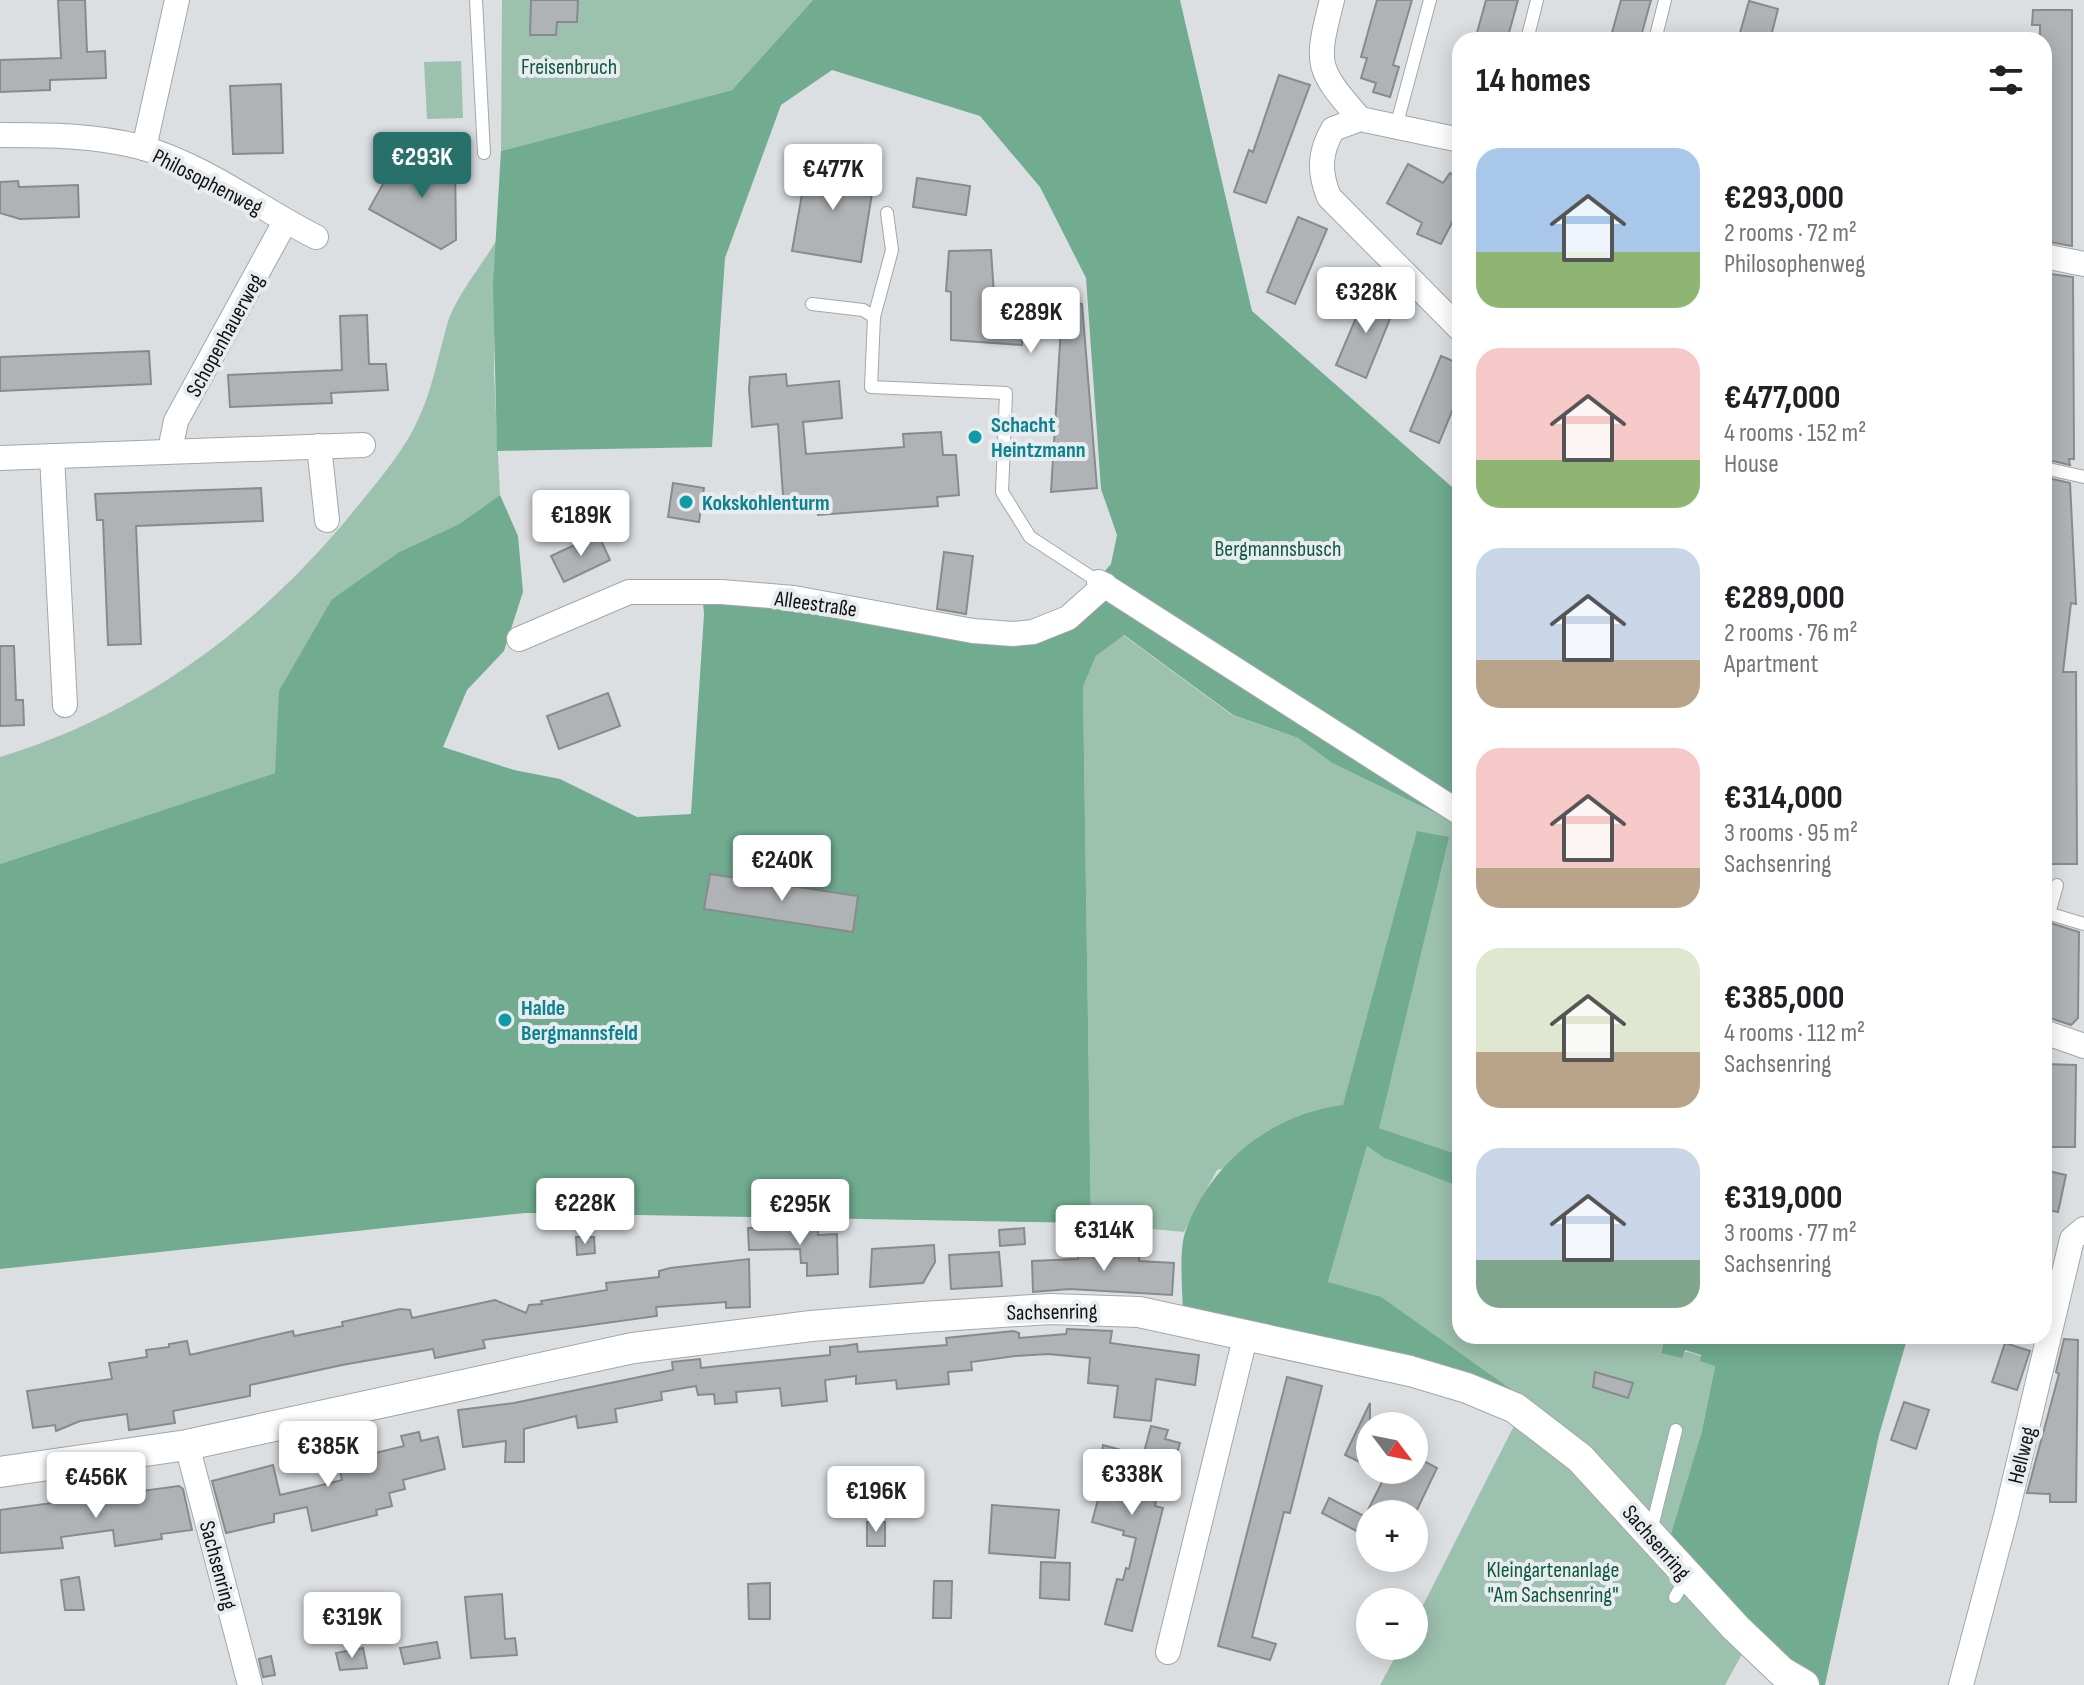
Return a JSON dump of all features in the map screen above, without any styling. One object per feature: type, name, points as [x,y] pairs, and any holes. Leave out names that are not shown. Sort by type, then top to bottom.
[{"type":"street","points":[[144,148],[177,0]]},
{"type":"street","points":[[1332,0],[1319,48],[1328,82],[1360,119]]},
{"type":"street","points":[[1452,138],[1360,119],[1333,129],[1323,146],[1320,175],[1329,197],[1452,321]]},
{"type":"street","name":"Philosophenweg","points":[[0,135],[62,134],[144,148],[200,174],[316,237]]},
{"type":"street","name":"Schopenhauerweg","points":[[170,450],[176,421],[285,222]]},
{"type":"street","points":[[2052,258],[2084,264]]},
{"type":"street","points":[[0,458],[363,445]]},
{"type":"street","points":[[319,446],[327,520]]},
{"type":"street","points":[[52,456],[65,705]]},
{"type":"street","points":[[1102,583],[1452,808]]},
{"type":"street","name":"Alleestraße","points":[[519,639],[629,592],[722,592],[794,598],[973,631],[1013,634],[1033,632],[1068,618],[1102,583]]},
{"type":"street","points":[[2052,1035],[2084,1046]]},
{"type":"street","name":"Hellweg","points":[[2052,1324],[2072,1239],[2084,1229]]},
{"type":"street","name":"Sachsenring","points":[[0,1472],[187,1445],[633,1348],[811,1326],[1050,1309],[1139,1312],[1410,1371],[1502,1401],[1580,1458],[1650,1534],[1681,1587],[1804,1685]]},
{"type":"street","points":[[1168,1652],[1246,1334]]},
{"type":"street","name":"Hellweg","points":[[1961,1685],[2014,1486],[2047,1344]]},
{"type":"street","name":"Sachsenring","points":[[187,1445],[250,1685]]},
{"type":"lane","points":[[476,0],[484,153]]},
{"type":"lane","points":[[1396,127],[1430,0]]},
{"type":"lane","points":[[1529,32],[1537,0]]},
{"type":"lane","points":[[1657,32],[1665,0]]},
{"type":"lane","points":[[887,213],[892,250],[874,317],[871,387],[1006,393],[1002,492],[1030,537],[1102,583]]},
{"type":"lane","points":[[812,304],[863,310],[874,317]]},
{"type":"lane","points":[[2052,470],[2084,477]]},
{"type":"lane","points":[[2052,899],[2057,885]]},
{"type":"lane","points":[[2052,914],[2084,924]]},
{"type":"lane","points":[[1650,1534],[1676,1430]]},
{"type":"green space","name":"Freisenbruch","points":[[502,0],[813,0],[732,90],[501,151]]},
{"type":"green space","name":"Bergmannsbusch","points":[[813,0],[1180,0],[1252,311],[1452,487],[1452,821],[1332,763],[1298,738],[1233,715],[1124,635],[1096,656],[1083,687],[1091,1223],[525,1213],[0,1269],[0,864],[275,773],[279,691],[332,599],[399,552],[459,524],[500,495],[518,536],[523,592],[504,651],[467,690],[443,747],[514,770],[560,779],[637,817],[691,814],[704,614],[701,581],[962,623],[1033,623],[1083,596],[1111,564],[1117,535],[1101,489],[1086,278],[1040,187],[980,116],[832,70],[781,105],[725,258],[712,447],[497,451],[493,284],[501,151],[732,90]]},
{"type":"green space","points":[[461,61],[463,118],[427,119],[424,62]]},
{"type":"green space","points":[[496,241],[494,374],[500,495],[459,524],[399,552],[332,599],[275,773],[0,864],[0,757],[104,716],[152,689],[241,626],[320,550],[380,479],[408,439],[425,403],[451,315]]},
{"type":"green space","points":[[1123,635],[1232,715],[1298,738],[1332,763],[1452,821],[1452,1152],[1379,1128],[1217,1170],[1184,1232],[1091,1223],[1083,687],[1096,656]]},
{"type":"green space","points":[[1417,831],[1449,837],[1379,1128],[1452,1152],[1452,1184],[1384,1158],[1367,1146],[1328,1282],[1381,1297],[1526,1400],[1183,1316],[1184,1238],[1197,1205],[1211,1183],[1247,1145],[1269,1131],[1317,1110],[1343,1105]]},
{"type":"green space","name":"Kleingartenanlage \"Am Sachsenring\"","points":[[1367,1146],[1384,1158],[1452,1184],[1452,1344],[1663,1344],[1661,1352],[1690,1352],[1715,1365],[1701,1435],[1748,1643],[1725,1685],[1380,1685],[1393,1660],[1428,1660],[1428,1595],[1522,1410],[1328,1282]]},
{"type":"green space","points":[[1663,1344],[1906,1344],[1879,1435],[1825,1685],[1805,1685],[1666,1551],[1701,1435],[1715,1366],[1700,1361],[1701,1355],[1685,1350],[1682,1358],[1661,1353]]},
{"type":"building","points":[[58,0],[85,0],[87,52],[105,51],[106,78],[50,80],[50,90],[0,92],[0,60],[61,58]]},
{"type":"building","points":[[531,0],[578,0],[577,22],[557,22],[556,35],[530,35]]},
{"type":"building","points":[[1377,0],[1412,0],[1393,65],[1399,67],[1390,97],[1373,92],[1376,83],[1361,78],[1367,58],[1361,57]]},
{"type":"building","points":[[1486,0],[1518,0],[1509,32],[1477,32]]},
{"type":"building","points":[[1621,0],[1651,0],[1642,32],[1612,32]]},
{"type":"building","points":[[1749,1],[1778,9],[1772,32],[1740,32]]},
{"type":"building","points":[[2033,10],[2072,10],[2072,246],[2052,242],[2052,32],[2040,32],[2040,25],[2032,25]]},
{"type":"building","points":[[1279,75],[1310,85],[1266,203],[1234,192],[1249,150],[1253,152]]},
{"type":"building","points":[[281,84],[283,153],[233,154],[230,86]]},
{"type":"building","points":[[418,158],[455,158],[456,240],[441,249],[369,209],[387,177]]},
{"type":"building","points":[[808,160],[862,169],[861,179],[874,181],[861,262],[792,251]]},
{"type":"building","points":[[1408,164],[1443,183],[1452,174],[1452,223],[1441,244],[1417,234],[1422,223],[1387,203]]},
{"type":"building","points":[[917,178],[970,186],[966,215],[913,207]]},
{"type":"building","points":[[18,181],[19,187],[78,185],[79,217],[20,219],[0,213],[0,182]]},
{"type":"building","points":[[1298,217],[1327,229],[1295,304],[1267,292]]},
{"type":"building","points":[[991,250],[994,295],[1082,304],[1097,488],[1051,492],[1061,327],[1023,324],[1022,345],[951,340],[951,292],[946,291],[949,251]]},
{"type":"building","points":[[2052,274],[2073,277],[2074,459],[2069,459],[2070,465],[2052,461]]},
{"type":"building","points":[[1367,292],[1396,304],[1366,378],[1336,365]]},
{"type":"building","points":[[367,315],[369,364],[386,364],[388,390],[331,393],[332,403],[230,407],[228,375],[342,370],[340,316]]},
{"type":"building","points":[[149,351],[151,384],[0,391],[0,357]]},
{"type":"building","points":[[1441,356],[1452,361],[1452,411],[1439,443],[1410,431]]},
{"type":"building","points":[[786,374],[787,386],[839,381],[842,418],[803,422],[806,454],[904,447],[903,434],[941,432],[943,455],[956,455],[959,495],[937,497],[938,506],[818,515],[817,506],[784,509],[778,424],[752,427],[749,389],[750,377]]},
{"type":"building","points":[[2052,479],[2070,483],[2076,604],[2071,603],[2063,672],[2076,672],[2077,864],[2052,864]]},
{"type":"building","name":"Kokskohlenturm","points":[[673,483],[704,488],[699,522],[668,517]]},
{"type":"building","points":[[261,488],[263,521],[136,526],[141,644],[108,645],[103,520],[97,520],[95,494]]},
{"type":"building","points":[[598,534],[610,560],[564,582],[551,556]]},
{"type":"building","points":[[944,552],[973,556],[966,614],[937,609]]},
{"type":"building","points":[[0,646],[14,646],[16,700],[23,700],[24,725],[0,726]]},
{"type":"building","points":[[608,693],[620,726],[559,749],[547,716]]},
{"type":"building","points":[[710,874],[858,896],[853,932],[704,909]]},
{"type":"building","points":[[2052,924],[2079,932],[2078,1018],[2071,1025],[2052,1019]]},
{"type":"building","points":[[2052,1064],[2076,1065],[2075,1147],[2052,1147]]},
{"type":"building","points":[[2052,1172],[2066,1175],[2058,1212],[2052,1211]]},
{"type":"building","points":[[748,1228],[818,1228],[818,1235],[837,1234],[838,1274],[807,1276],[807,1263],[801,1263],[800,1249],[749,1250]]},
{"type":"building","points":[[1024,1228],[1025,1244],[1000,1246],[999,1230]]},
{"type":"building","points":[[576,1237],[594,1237],[595,1253],[577,1255]]},
{"type":"building","points":[[934,1245],[935,1262],[923,1283],[870,1287],[872,1249]]},
{"type":"building","points":[[1078,1250],[1140,1252],[1139,1261],[1174,1263],[1172,1295],[1070,1289],[1033,1292],[1032,1261],[1078,1259]]},
{"type":"building","points":[[999,1252],[1002,1286],[951,1289],[949,1255]]},
{"type":"building","points":[[749,1259],[750,1307],[726,1308],[726,1302],[656,1307],[657,1316],[483,1340],[485,1348],[435,1358],[433,1349],[342,1365],[250,1385],[250,1396],[173,1411],[175,1423],[129,1430],[127,1414],[80,1421],[56,1431],[55,1425],[33,1428],[27,1391],[112,1379],[109,1363],[147,1357],[146,1350],[169,1347],[169,1344],[187,1341],[190,1355],[293,1331],[294,1336],[343,1326],[342,1322],[400,1309],[410,1310],[412,1318],[495,1300],[526,1313],[529,1305],[542,1304],[541,1301],[607,1290],[606,1283],[659,1277],[659,1271],[670,1268]]},
{"type":"building","points":[[1067,1329],[1112,1331],[1110,1343],[1199,1355],[1195,1385],[1156,1379],[1151,1421],[1114,1417],[1118,1386],[1088,1383],[1090,1358],[1048,1354],[1015,1356],[971,1362],[972,1370],[948,1372],[949,1384],[897,1389],[896,1380],[856,1384],[856,1376],[825,1380],[827,1401],[782,1406],[780,1388],[736,1392],[737,1402],[715,1404],[714,1394],[698,1395],[696,1386],[661,1392],[662,1400],[615,1409],[617,1422],[578,1428],[576,1416],[524,1429],[524,1462],[505,1462],[506,1441],[463,1447],[458,1410],[514,1403],[673,1370],[672,1362],[700,1359],[701,1368],[830,1355],[830,1347],[857,1344],[858,1352],[947,1345],[946,1338],[1013,1331],[1019,1333],[1019,1338],[1066,1334]]},
{"type":"building","points":[[2064,1339],[2078,1340],[2076,1502],[2050,1502],[2050,1494],[2027,1493],[2059,1374],[2056,1372]]},
{"type":"building","points":[[2005,1344],[2030,1351],[2017,1390],[1992,1382]]},
{"type":"building","points":[[1595,1372],[1633,1383],[1628,1398],[1593,1387]]},
{"type":"building","points":[[1287,1377],[1322,1386],[1290,1513],[1284,1512],[1252,1637],[1276,1644],[1270,1660],[1218,1646]]},
{"type":"building","points":[[1904,1402],[1929,1410],[1916,1449],[1891,1440]]},
{"type":"building","points":[[1151,1426],[1168,1430],[1165,1439],[1180,1443],[1172,1471],[1142,1464],[1133,1494],[1156,1500],[1155,1506],[1163,1508],[1132,1631],[1105,1624],[1117,1579],[1123,1580],[1126,1568],[1129,1569],[1136,1538],[1123,1535],[1124,1531],[1092,1522],[1107,1466],[1100,1464],[1103,1445],[1143,1456]]},
{"type":"building","points":[[419,1432],[421,1441],[438,1437],[445,1469],[403,1480],[405,1489],[389,1493],[392,1506],[376,1510],[377,1515],[312,1531],[307,1507],[274,1514],[274,1522],[226,1533],[212,1481],[273,1465],[280,1495],[310,1488],[342,1480],[340,1471],[373,1463],[371,1454],[404,1446],[401,1436]]},
{"type":"building","points":[[1356,1432],[1356,1460],[1345,1455]]},
{"type":"building","points":[[1428,1463],[1437,1468],[1422,1500],[1373,1500],[1381,1484],[1428,1484]]},
{"type":"building","points":[[179,1486],[183,1489],[192,1530],[161,1534],[162,1539],[115,1546],[113,1530],[61,1537],[63,1548],[0,1553],[0,1510]]},
{"type":"building","points":[[1329,1498],[1356,1512],[1356,1531],[1322,1513]]},
{"type":"building","points":[[992,1505],[1059,1510],[1055,1558],[989,1553]]},
{"type":"building","points":[[867,1522],[885,1522],[885,1546],[867,1546]]},
{"type":"building","points":[[1041,1562],[1070,1563],[1069,1600],[1040,1598]]},
{"type":"building","points":[[79,1577],[84,1610],[65,1610],[61,1580]]},
{"type":"building","points":[[934,1581],[952,1581],[951,1618],[933,1618]]},
{"type":"building","points":[[770,1583],[770,1619],[749,1619],[748,1584]]},
{"type":"building","points":[[502,1594],[505,1639],[515,1638],[517,1655],[471,1658],[465,1597]]},
{"type":"building","points":[[437,1642],[440,1658],[404,1664],[400,1648]]},
{"type":"building","points":[[363,1648],[367,1668],[340,1670],[336,1653]]},
{"type":"building","points":[[271,1656],[275,1675],[263,1677],[259,1659]]},
{"type":"place","name":"Schacht Heintzmann","points":[[975,437]]},
{"type":"place","name":"Kokskohlenturm","points":[[686,502]]},
{"type":"place","name":"Halde Bergmannsfeld","points":[[505,1020]]}]
